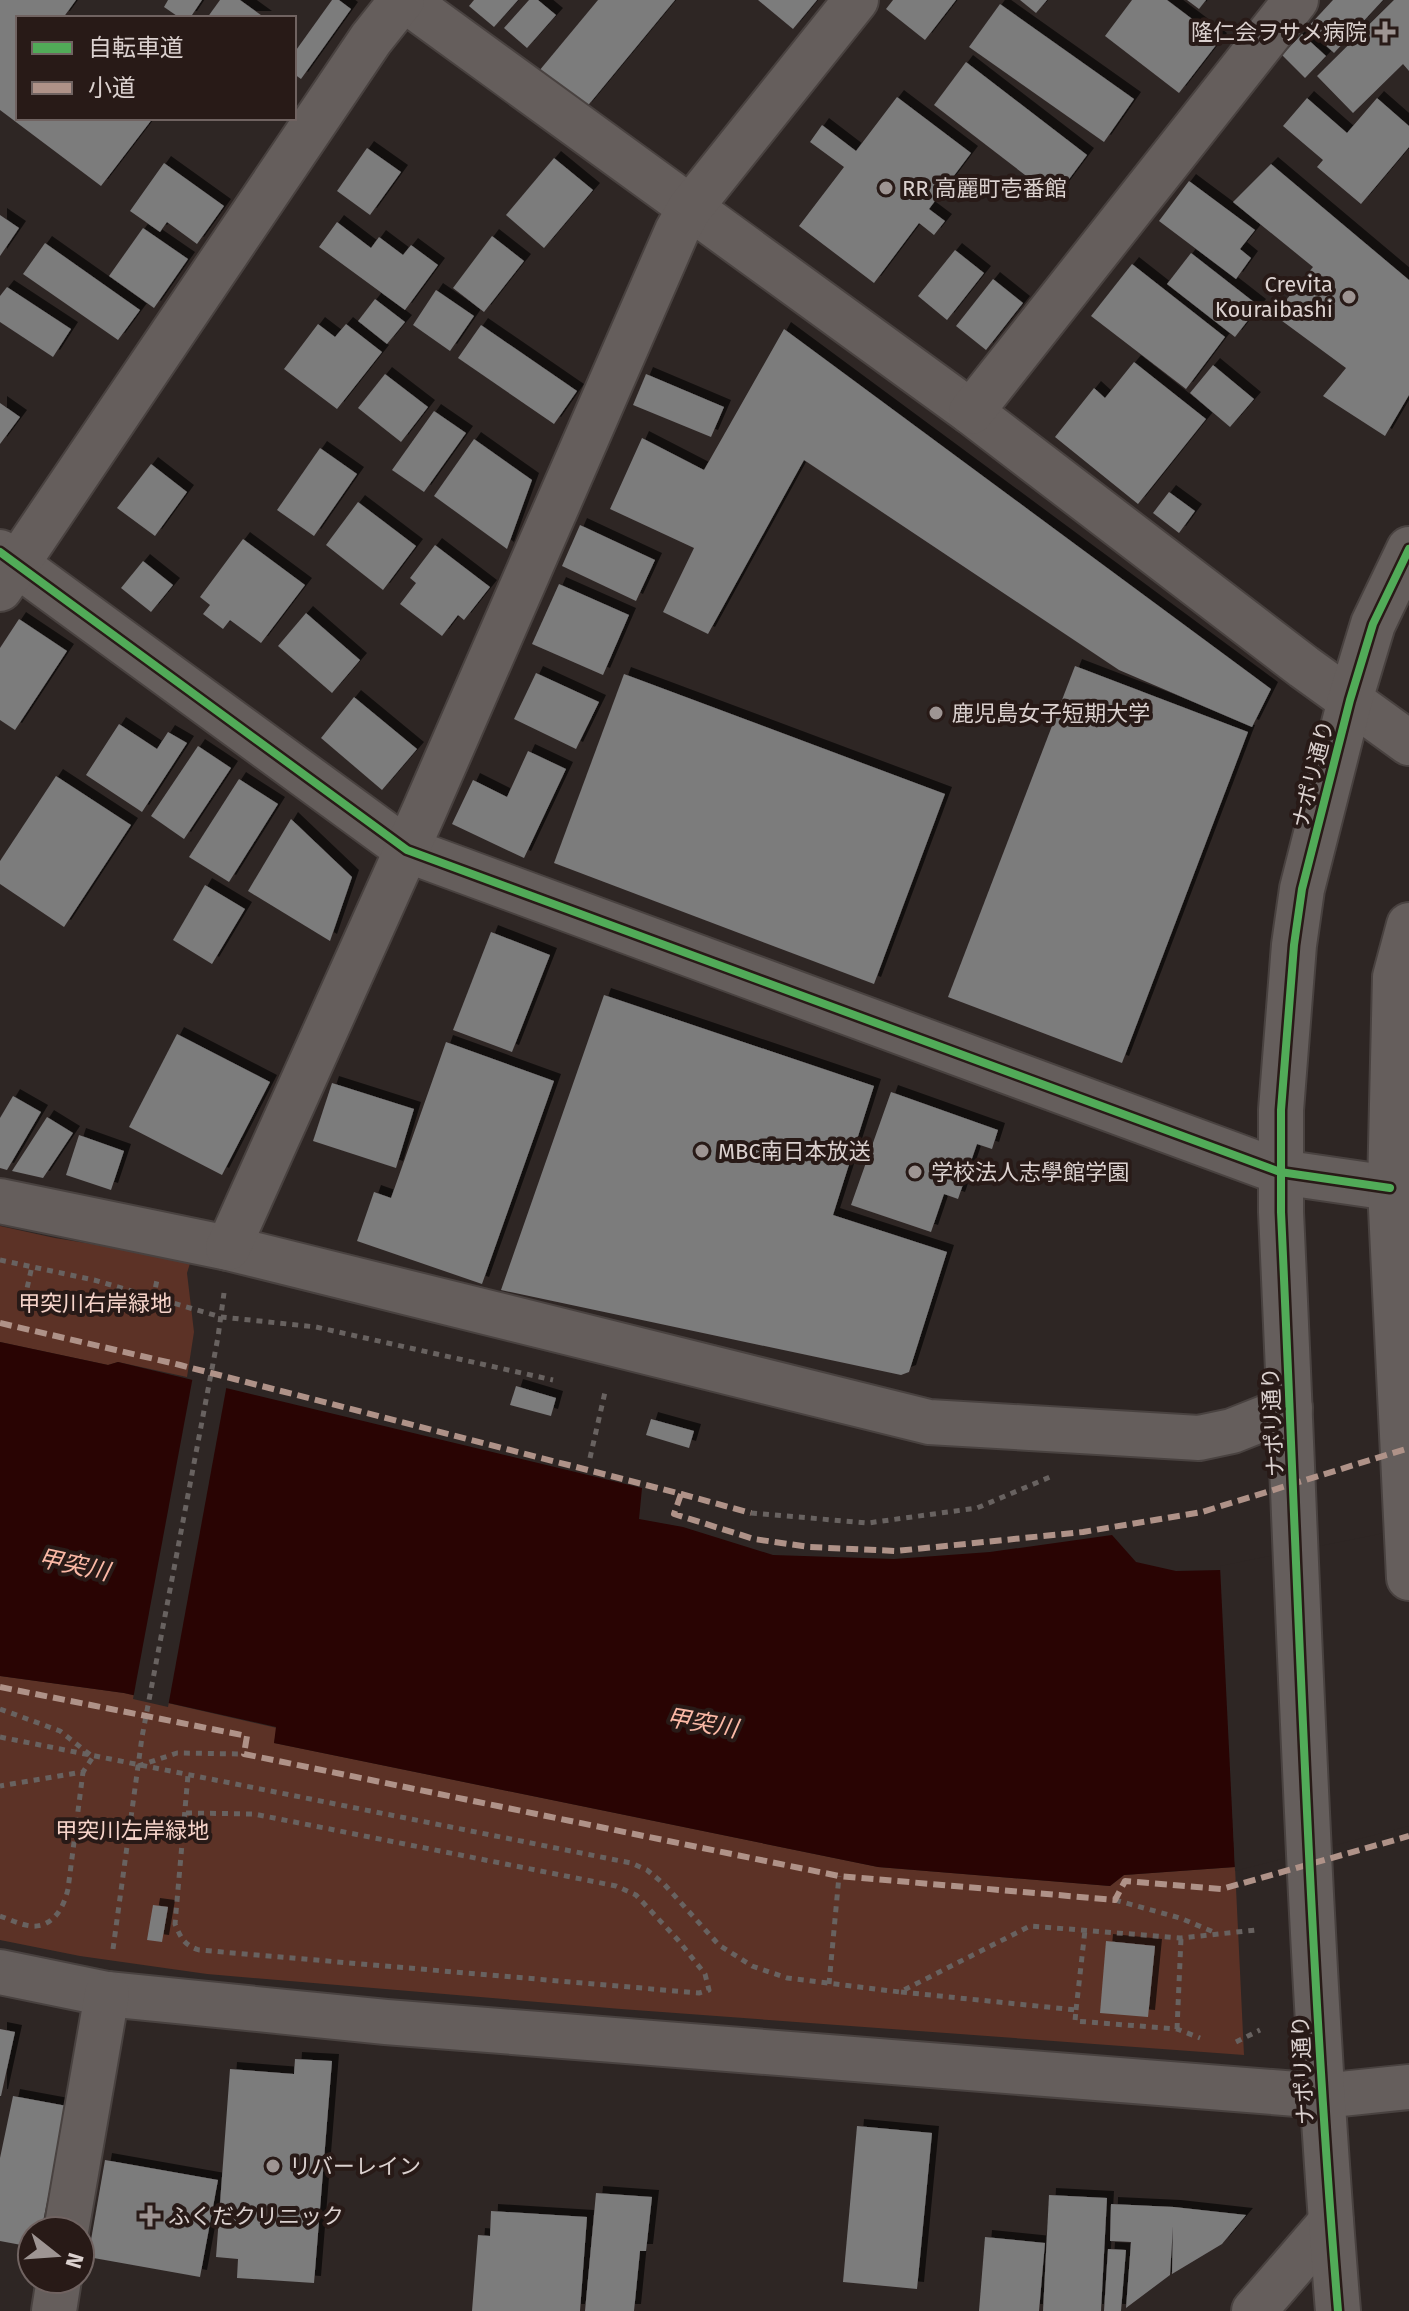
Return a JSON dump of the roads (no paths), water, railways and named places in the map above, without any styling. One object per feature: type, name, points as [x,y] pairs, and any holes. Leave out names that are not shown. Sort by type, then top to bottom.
[{"type":"street","points":[[1390,1188],[1280,1172],[407,850],[5,568],[371,39],[404,0],[971,412],[1409,743]]},
{"type":"street","points":[[226,1265],[677,231],[690,208],[856,0]]},
{"type":"street","points":[[971,412],[1296,0]]},
{"type":"street","name":"ナポリ通り","points":[[1338,2311],[1322,2096],[1280,1172],[1281,1110],[1294,945],[1302,889],[1350,700],[1373,624],[1409,549]]},
{"type":"street","points":[[1409,925],[1402,978],[1390,1188],[1403,1401],[1409,1578]]},
{"type":"street","points":[[0,1201],[226,1265],[929,1422],[1199,1438],[1232,1431],[1290,1408]]},
{"type":"street","points":[[0,1972],[107,1994],[386,2022],[1322,2096],[1409,2087]]},
{"type":"street","points":[[69,2215],[107,1994]]},
{"type":"street","points":[[1254,2311],[1331,2222]]},
{"type":"water","name":"甲突川","points":[[0,1342],[108,1365],[118,1362],[642,1488],[639,1519],[683,1527],[773,1555],[894,1559],[990,1552],[1112,1535],[1136,1562],[1176,1571],[1222,1570],[1235,1867],[1124,1875],[1110,1886],[878,1867],[274,1743],[276,1727],[124,1693],[0,1676]]},
{"type":"place","name":"隆仁会ヲサメ病院","points":[[1385,32]]},
{"type":"place","name":"RR 高麗町壱番館","points":[[886,188]]},
{"type":"place","name":"Crevita Kouraibashi","points":[[1349,297]]},
{"type":"place","name":"鹿児島女子短期大学","points":[[936,713]]},
{"type":"place","name":"MBC南日本放送","points":[[702,1151]]},
{"type":"place","name":"学校法人志學館学園","points":[[915,1172]]},
{"type":"place","name":"リバーレイン","points":[[273,2166]]},
{"type":"place","name":"ふくだクリニック","points":[[150,2216]]},
{"type":"park label","name":"甲突川右岸緑地","points":[[95,1303]]},
{"type":"park label","name":"甲突川左岸緑地","points":[[132,1830]]}]
